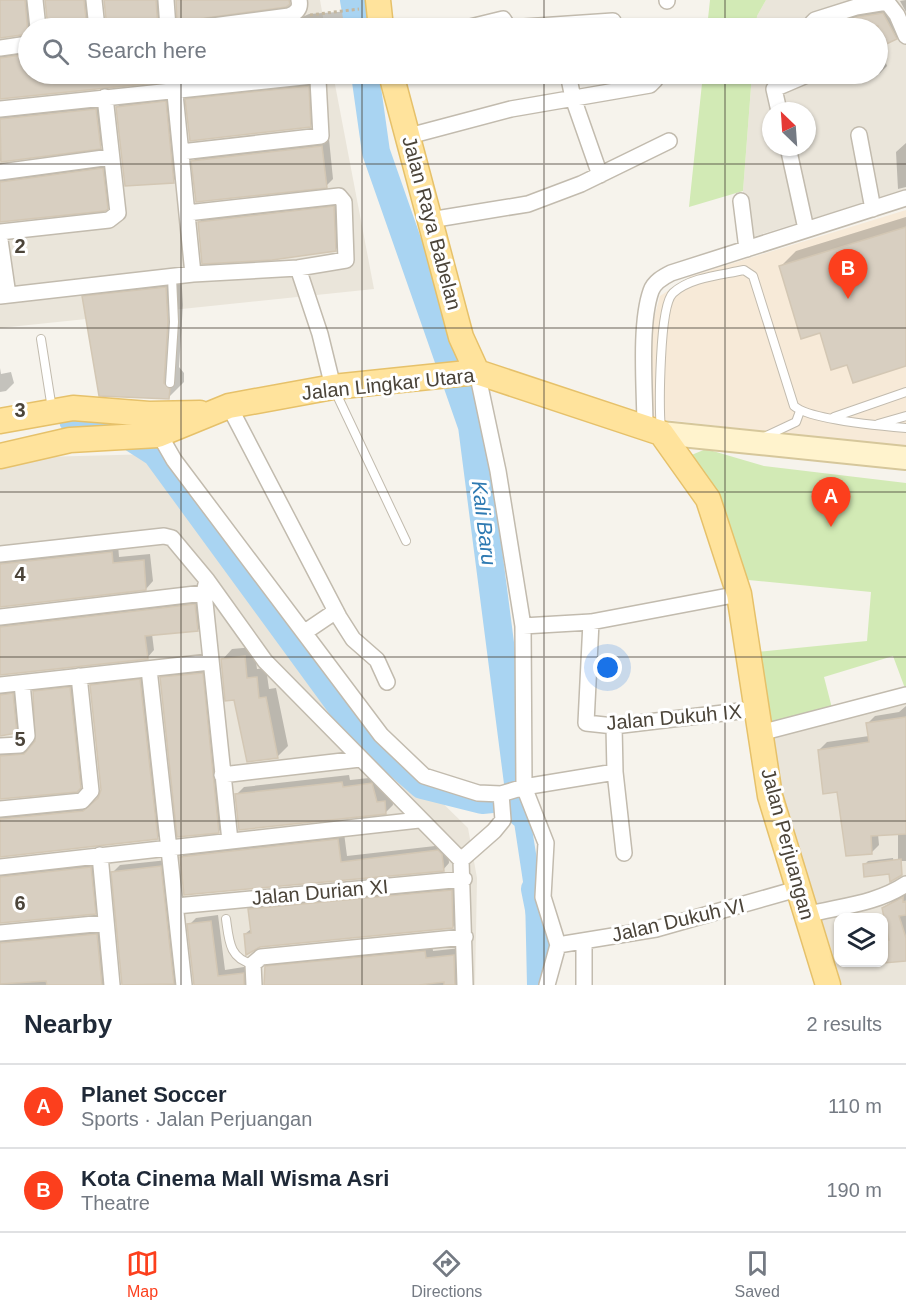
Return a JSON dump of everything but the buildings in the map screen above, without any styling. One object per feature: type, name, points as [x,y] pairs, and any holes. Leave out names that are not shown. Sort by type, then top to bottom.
[{"type":"main road","name":"Jalan Raya Babelan","points":[[394,84],[461,337],[475,372]]},
{"type":"main road","name":"Jalan Lingkar Utara","points":[[0,456],[70,440],[153,428],[223,409],[333,387],[475,372],[653,431]]},
{"type":"main road","name":"Jalan Lingkar Utara","points":[[0,421],[53,410],[82,408],[153,428]]},
{"type":"main road","name":"Jalan Perjuangan","points":[[653,431],[708,499],[739,594],[770,796],[828,985]]},
{"type":"street","points":[[35,0],[37,18]]},
{"type":"street","points":[[94,0],[96,18]]},
{"type":"street","points":[[166,0],[167,18]]},
{"type":"street","points":[[274,18],[296,13],[300,5],[299,0]]},
{"type":"street","points":[[821,18],[856,7],[887,2],[897,15],[906,36]]},
{"type":"street","points":[[0,48],[18,45]]},
{"type":"street","points":[[0,109],[105,97],[161,84]]},
{"type":"street","points":[[174,84],[193,274]]},
{"type":"street","points":[[181,152],[321,136],[318,84]]},
{"type":"street","points":[[570,84],[600,175]]},
{"type":"street","points":[[409,136],[511,109],[650,84]]},
{"type":"street","points":[[776,102],[774,89],[786,84]]},
{"type":"street","points":[[0,232],[114,217],[118,213],[105,97]]},
{"type":"street","points":[[859,135],[873,209]]},
{"type":"street","points":[[430,220],[528,204],[600,175],[669,141]]},
{"type":"street","points":[[0,172],[111,156]]},
{"type":"street","points":[[790,156],[806,230]]},
{"type":"street","points":[[0,240],[4,296],[193,274],[298,268],[346,260],[344,202],[339,196],[187,213]]},
{"type":"street","points":[[906,198],[671,273],[660,279],[651,290],[644,340],[653,431],[906,458]]},
{"type":"street","points":[[741,201],[747,249]]},
{"type":"street","points":[[298,268],[320,334],[333,387]]},
{"type":"street","points":[[475,372],[498,471],[522,626],[524,787],[546,843],[543,897],[558,945],[547,985]]},
{"type":"street","points":[[223,409],[336,611],[353,639],[377,660],[387,682]]},
{"type":"street","points":[[153,428],[193,486],[381,735],[424,776],[478,793],[504,797],[524,787],[615,772]]},
{"type":"street","points":[[0,554],[164,536],[172,538],[180,546],[206,587],[265,662],[461,860],[464,879],[465,985]]},
{"type":"street","points":[[0,617],[206,587]]},
{"type":"street","points":[[206,587],[210,662],[230,841]]},
{"type":"street","points":[[522,626],[591,622],[739,594]]},
{"type":"street","points":[[305,632],[336,611]]},
{"type":"street","name":"Jalan Dukuh IX","points":[[591,622],[586,723],[614,726],[758,721],[906,695]]},
{"type":"street","points":[[0,685],[210,662]]},
{"type":"street","points":[[149,669],[184,985]]},
{"type":"street","points":[[0,809],[82,801],[88,797],[91,791],[79,676]]},
{"type":"street","points":[[0,746],[20,745],[27,735],[22,683]]},
{"type":"street","points":[[614,726],[615,772],[624,853]]},
{"type":"street","points":[[222,776],[360,759]]},
{"type":"street","points":[[461,860],[503,820],[504,797]]},
{"type":"street","points":[[0,867],[419,820]]},
{"type":"street","points":[[100,855],[112,985]]},
{"type":"street","name":"Jalan Durian XI","points":[[176,906],[464,879]]},
{"type":"street","points":[[806,915],[849,907],[893,892],[906,884]]},
{"type":"street","name":"Jalan Dukuh VI","points":[[558,945],[656,928],[797,889]]},
{"type":"street","points":[[0,933],[105,923]]},
{"type":"street","points":[[254,985],[253,964],[261,957],[465,937]]},
{"type":"street","points":[[584,941],[584,985]]},
{"type":"lane","points":[[653,431],[659,406],[665,312],[672,293],[690,283],[744,270],[753,276],[794,406],[800,411],[871,426],[906,428]]},
{"type":"lane","points":[[170,383],[174,322],[172,277]]},
{"type":"lane","points":[[41,339],[53,410]]},
{"type":"lane","points":[[333,387],[358,435],[405,541]]},
{"type":"lane","points":[[832,418],[906,392]]},
{"type":"lane","points":[[755,441],[796,422],[800,411]]},
{"type":"lane","points":[[871,426],[906,416]]},
{"type":"lane","points":[[226,919],[233,954],[241,961],[253,964]]},
{"type":"path","points":[[313,16],[372,4]]},
{"type":"shaded area","points":[[0,0],[320,0],[323,18],[18,18],[18,84],[335,84],[374,289],[0,328]]},
{"type":"shaded area","points":[[766,0],[906,0],[906,190],[746,239],[743,191],[751,84],[888,84],[888,18],[757,18]]},
{"type":"shaded area","points":[[906,210],[906,448],[651,418],[651,329],[660,296],[691,276]]},
{"type":"shaded area","points":[[154,454],[373,735],[468,828],[477,878],[475,985],[0,985],[0,467],[42,457]]},
{"type":"shaded area","points":[[906,692],[906,985],[841,985],[837,967],[888,967],[888,913],[834,913],[834,957],[778,795],[768,728]]},
{"type":"green space","points":[[710,0],[766,0],[757,18],[708,18]]},
{"type":"green space","points":[[702,84],[751,84],[743,191],[689,207]]},
{"type":"green space","points":[[706,449],[764,466],[906,483],[906,691],[893,656],[824,677],[832,708],[767,726],[757,652],[867,641],[871,592],[748,580],[743,587],[689,456]]},
{"type":"water","points":[[526,791],[543,897],[541,985],[527,985],[525,895],[510,796]]},
{"type":"waterway","name":"Kali Baru","points":[[354,0],[357,18]]},
{"type":"waterway","name":"Kali Baru","points":[[366,84],[376,152],[472,426],[522,814]]},
{"type":"waterway","points":[[73,420],[103,419],[156,453],[357,728],[422,785],[482,800],[492,799]]},
{"type":"waterway","name":"Kali Baru","points":[[535,889],[543,929],[541,985]]},
{"type":"place","name":"Kota Cinema Mall Wisma Asri","points":[[848,299]]},
{"type":"place","name":"Planet Soccer","points":[[831,527]]}]
